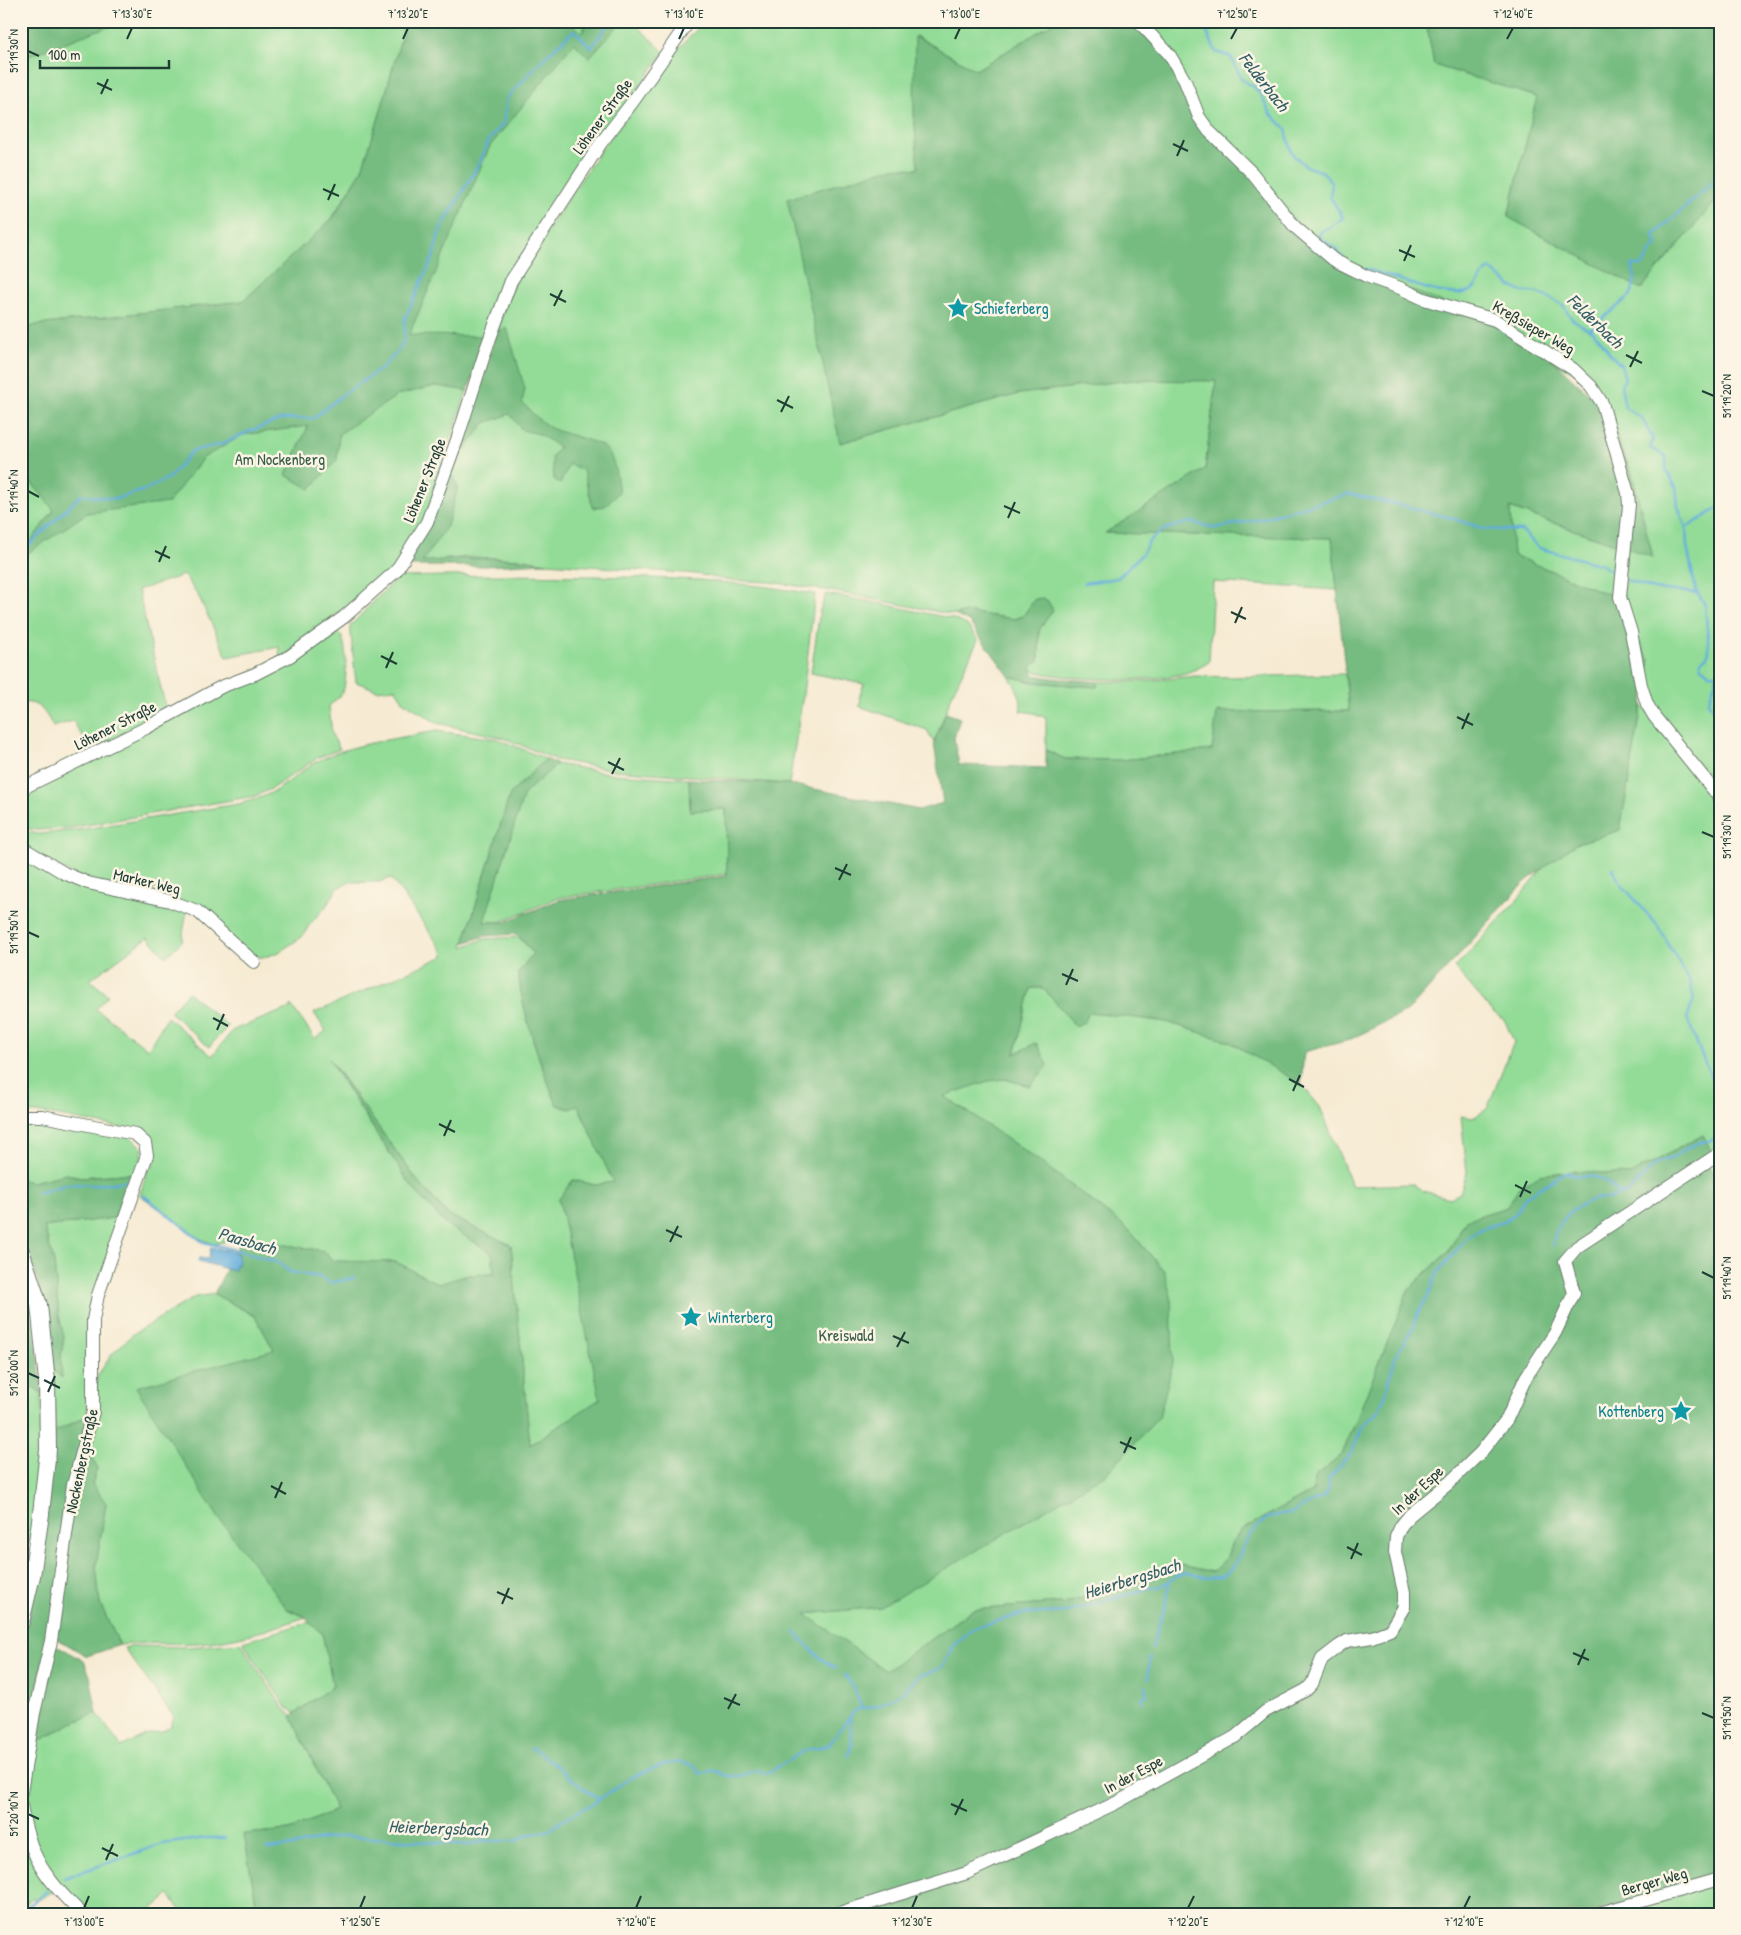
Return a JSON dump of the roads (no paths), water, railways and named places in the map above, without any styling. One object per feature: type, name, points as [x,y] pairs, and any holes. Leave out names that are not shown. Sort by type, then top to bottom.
[{"type":"main road","name":"Nockenbergstraße","points":[[21,1251],[38,1306],[47,1381],[48,1450],[42,1514],[32,1576],[21,1622]]},
{"type":"street","name":"Löhener Straße","points":[[21,789],[146,728],[221,688],[255,674],[290,656],[344,617],[396,572],[427,522],[511,281],[601,143],[634,100],[688,21]]},
{"type":"street","name":"Kreßsieper Weg","points":[[1138,21],[1169,54],[1185,81],[1199,117],[1209,131],[1252,173],[1295,227],[1334,260],[1345,268],[1424,299],[1495,320],[1550,353],[1573,369],[1591,386],[1602,403],[1628,493],[1629,505],[1620,597],[1631,632],[1641,685],[1647,704],[1654,716],[1696,771],[1720,798]]},
{"type":"street","name":"Marker Weg","points":[[21,847],[64,873],[88,883],[170,901],[196,911],[254,962]]},
{"type":"street","name":"Nockenbergstraße","points":[[21,1116],[42,1116],[135,1134],[145,1143],[147,1149],[144,1168],[98,1296],[93,1320],[92,1412],[73,1485],[51,1641],[34,1713],[21,1792]]},
{"type":"street","name":"In der Espe","points":[[836,1914],[967,1873],[1116,1803],[1235,1737],[1266,1711],[1306,1690],[1312,1684],[1322,1659],[1339,1646],[1347,1641],[1372,1637],[1390,1630],[1404,1607],[1404,1592],[1395,1552],[1396,1537],[1401,1526],[1410,1515],[1449,1483],[1482,1452],[1506,1419],[1526,1377],[1555,1333],[1574,1293],[1565,1261],[1577,1247],[1720,1153]]},
{"type":"street","points":[[21,1805],[27,1837],[34,1856],[53,1884],[82,1914]]},
{"type":"street","name":"Berger Weg","points":[[1596,1914],[1720,1879]]},
{"type":"water","points":[[211,1247],[238,1254],[238,1262],[234,1271],[198,1261],[199,1258],[208,1259]]},
{"type":"waterway","points":[[21,553],[81,495],[115,499],[145,490],[170,477],[192,451],[222,444],[282,419],[314,418],[341,396],[382,368],[398,351],[404,341],[405,318],[433,257],[440,230],[480,162],[489,140],[503,124],[507,98],[540,62],[574,30],[591,48],[610,21]]},
{"type":"waterway","name":"Felderbach","points":[[1211,21],[1206,30],[1216,52],[1231,57],[1242,80],[1253,86],[1260,93],[1270,113],[1286,129],[1291,151],[1295,157],[1308,167],[1323,172],[1332,183],[1330,197],[1343,217],[1319,233],[1321,238],[1336,249],[1343,259]]},
{"type":"waterway","points":[[1589,330],[1631,295],[1635,278],[1632,265],[1643,265],[1651,250],[1657,246],[1654,235],[1720,176]]},
{"type":"waterway","name":"Felderbach","points":[[1365,269],[1446,293],[1470,291],[1490,269],[1512,287],[1520,291],[1539,293],[1563,305],[1572,319],[1593,332],[1601,340],[1610,354],[1621,365],[1625,379],[1621,385],[1625,408],[1642,418],[1653,439],[1650,448],[1666,456],[1666,470],[1676,487],[1678,507],[1686,528],[1687,546],[1694,582],[1697,592],[1705,605],[1709,651],[1707,656],[1701,661],[1701,666],[1709,673],[1718,674],[1708,703],[1712,708],[1720,709]]},
{"type":"waterway","points":[[1084,583],[1118,578],[1142,554],[1150,540],[1165,529],[1190,522],[1215,528],[1257,520],[1349,494],[1451,518],[1484,529],[1522,531],[1539,548],[1602,565],[1619,576]]},
{"type":"waterway","points":[[1686,528],[1720,507]]},
{"type":"waterway","points":[[1626,580],[1654,589],[1698,593]]},
{"type":"waterway","points":[[1612,869],[1623,886],[1658,926],[1690,982],[1694,1000],[1687,1018],[1707,1068],[1720,1093]]},
{"type":"waterway","name":"Heierbergsbach","points":[[267,1849],[348,1836],[469,1845],[484,1841],[515,1841],[528,1835],[550,1830],[567,1817],[594,1803],[630,1778],[664,1764],[680,1762],[694,1765],[699,1773],[713,1770],[727,1776],[740,1776],[758,1770],[766,1774],[805,1750],[829,1745],[852,1713],[858,1709],[880,1705],[903,1692],[920,1675],[939,1669],[944,1664],[955,1644],[969,1631],[977,1627],[1022,1614],[1067,1612],[1149,1588],[1162,1586],[1178,1575],[1186,1573],[1208,1578],[1221,1576],[1229,1572],[1236,1563],[1248,1537],[1267,1518],[1291,1513],[1324,1496],[1329,1487],[1330,1478],[1352,1452],[1363,1425],[1378,1413],[1388,1387],[1395,1357],[1413,1327],[1418,1312],[1428,1297],[1438,1272],[1464,1240],[1477,1231],[1504,1221],[1516,1213],[1525,1197],[1566,1172],[1577,1176],[1599,1178],[1616,1191],[1628,1193],[1656,1163],[1673,1158],[1689,1147],[1700,1142],[1709,1141],[1720,1134]]},
{"type":"waterway","name":"Paasbach","points":[[38,1193],[69,1184],[94,1185],[131,1181],[133,1176]]},
{"type":"waterway","points":[[1553,1245],[1557,1229],[1572,1211],[1587,1202],[1602,1198],[1609,1199],[1621,1194]]},
{"type":"waterway","name":"Paasbach","points":[[143,1195],[203,1242],[279,1263],[290,1272],[320,1277],[330,1283],[354,1278]]},
{"type":"waterway","points":[[1152,1649],[1166,1603],[1170,1587],[1169,1582]]},
{"type":"waterway","points":[[795,1632],[824,1661],[836,1668]]},
{"type":"waterway","points":[[1148,1678],[1150,1657]]},
{"type":"waterway","points":[[845,1675],[853,1687],[862,1708]]},
{"type":"waterway","points":[[1142,1702],[1142,1698],[1147,1695],[1146,1686]]},
{"type":"waterway","points":[[848,1756],[852,1744],[850,1717]]},
{"type":"waterway","name":"Heierbergsbach","points":[[531,1748],[549,1759],[581,1787],[598,1798]]},
{"type":"waterway","name":"Heierbergsbach","points":[[64,1878],[162,1844],[206,1838],[225,1838]]},
{"type":"waterway","name":"Heierbergsbach","points":[[21,1912],[47,1891]]},
{"type":"place","name":"Schieferberg","points":[[958,308]]},
{"type":"place","name":"Winterberg","points":[[691,1317]]},
{"type":"place","name":"Kottenberg","points":[[1681,1411]]},
{"type":"park label","name":"Am Nockenberg","points":[[280,459]]},
{"type":"park label","name":"Kreiswald","points":[[846,1335]]}]
